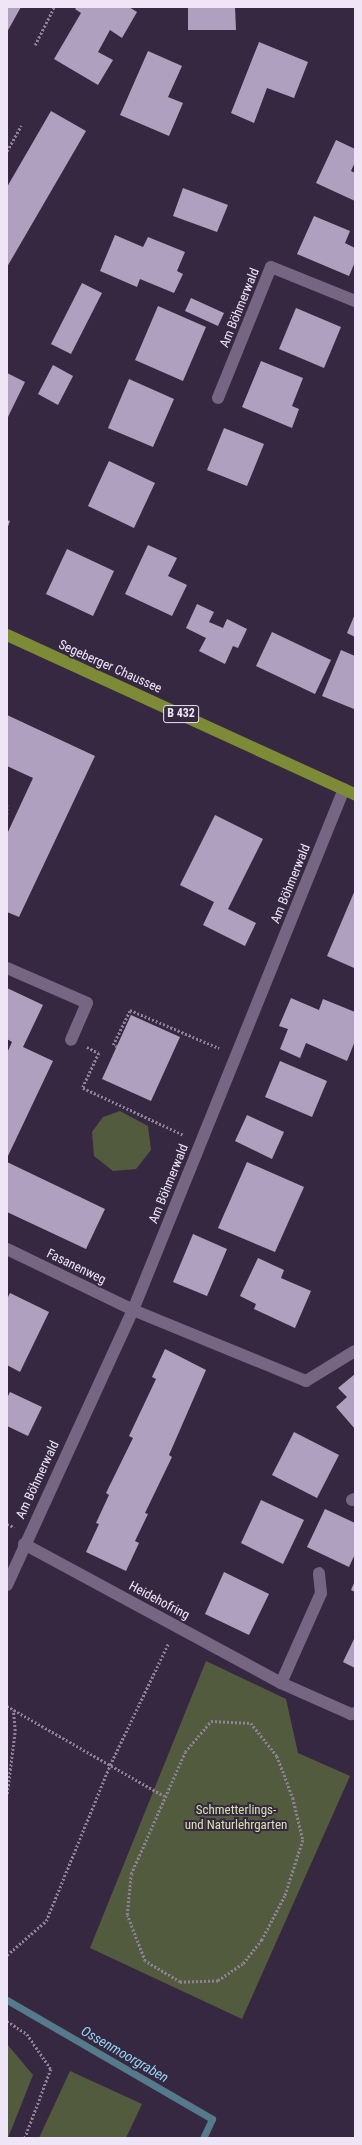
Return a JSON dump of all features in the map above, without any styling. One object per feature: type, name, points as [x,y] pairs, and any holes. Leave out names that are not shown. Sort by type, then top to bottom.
[{"type":"main road","name":"Segeberger Chaussee","points":[[7,635],[350,791]]},
{"type":"street","name":"Am Böhmerwald","points":[[218,398],[271,267],[355,301]]},
{"type":"street","name":"Am Böhmerwald","points":[[7,1585],[24,1544],[133,1310],[201,1142],[350,791]]},
{"type":"street","points":[[7,968],[87,1003],[72,1040]]},
{"type":"street","name":"Fasanenweg","points":[[7,1249],[133,1310]]},
{"type":"street","points":[[133,1310],[306,1381],[355,1351]]},
{"type":"street","name":"Heidehofring","points":[[24,1544],[281,1683],[351,1714],[355,1713]]},
{"type":"street","points":[[281,1683],[321,1593],[319,1573]]},
{"type":"path","points":[[35,45],[54,7]]},
{"type":"path","points":[[7,150],[21,126]]},
{"type":"path","points":[[7,805],[7,816]]},
{"type":"path","points":[[117,1047],[114,1045],[130,1010],[237,1056]]},
{"type":"path","points":[[72,1040],[99,1053],[84,1088],[201,1142]]},
{"type":"path","points":[[7,1955],[46,1921],[110,1765],[168,1643]]},
{"type":"path","points":[[7,1706],[164,1796]]},
{"type":"path","points":[[7,1794],[15,1731],[13,1710]]},
{"type":"path","points":[[211,1721],[251,1723],[277,1756],[293,1798],[303,1840],[285,1896],[262,1940],[243,1964],[218,1981],[180,1982],[145,1961],[127,1915],[131,1874],[164,1796],[185,1752],[211,1721]]},
{"type":"path","points":[[7,2021],[27,2034],[51,2069],[25,2138]]},
{"type":"green space","points":[[120,1111],[148,1126],[151,1150],[136,1169],[113,1171],[94,1156],[92,1132],[103,1117]]},
{"type":"green space","name":"Schmetterlings- und Naturlehrgarten","points":[[206,1661],[286,1699],[298,1753],[350,1776],[242,2019],[90,1948]]},
{"type":"green space","points":[[7,2044],[33,2075],[8,2138],[7,2138]]},
{"type":"green space","points":[[70,2071],[142,2104],[126,2138],[39,2138]]},
{"type":"building","points":[[7,7],[21,7],[7,32]]},
{"type":"building","points":[[77,7],[129,7],[137,12],[122,38],[110,30],[98,52],[113,60],[98,85],[54,59],[81,13],[75,9]]},
{"type":"building","points":[[188,7],[235,7],[236,30],[188,30]]},
{"type":"building","points":[[259,42],[308,62],[294,98],[267,88],[254,123],[231,113]]},
{"type":"building","points":[[148,51],[182,66],[168,97],[183,103],[169,136],[120,115]]},
{"type":"building","points":[[51,111],[86,131],[7,267],[7,187]]},
{"type":"building","points":[[336,140],[355,149],[355,162],[351,171],[355,173],[355,201],[316,183]]},
{"type":"building","points":[[183,188],[228,205],[217,232],[173,216]]},
{"type":"building","points":[[314,216],[350,231],[345,243],[355,248],[355,262],[349,276],[297,254]]},
{"type":"building","points":[[115,235],[143,247],[148,237],[185,252],[177,271],[183,274],[174,293],[140,279],[137,287],[100,271]]},
{"type":"building","points":[[82,283],[102,293],[71,354],[51,344]]},
{"type":"building","points":[[191,298],[224,313],[218,326],[185,311]]},
{"type":"building","points":[[158,306],[206,327],[183,381],[135,360]]},
{"type":"building","points":[[296,308],[341,327],[324,368],[279,349]]},
{"type":"building","points":[[261,361],[303,378],[292,406],[299,409],[292,428],[242,407]]},
{"type":"building","points":[[53,365],[73,376],[58,405],[38,394]]},
{"type":"building","points":[[7,373],[25,382],[7,419]]},
{"type":"building","points":[[129,379],[174,399],[153,447],[108,428]]},
{"type":"building","points":[[224,428],[264,444],[247,486],[207,470]]},
{"type":"building","points":[[109,461],[155,483],[134,528],[88,506]]},
{"type":"building","points":[[7,520],[10,521],[7,529]]},
{"type":"building","points":[[148,545],[177,558],[168,576],[187,585],[172,616],[125,594]]},
{"type":"building","points":[[67,549],[114,571],[93,616],[46,594]]},
{"type":"building","points":[[197,604],[214,612],[209,622],[223,628],[227,619],[247,629],[238,648],[233,646],[225,664],[199,651],[206,638],[186,628]]},
{"type":"building","points":[[355,614],[355,637],[347,633]]},
{"type":"building","points":[[272,632],[331,660],[315,694],[256,666]]},
{"type":"building","points":[[341,650],[355,656],[354,709],[322,696]]},
{"type":"building","points":[[7,715],[95,756],[19,917],[7,912],[7,834],[33,778],[7,766]]},
{"type":"building","points":[[215,815],[263,839],[228,909],[256,923],[245,946],[203,925],[214,902],[180,885]]},
{"type":"building","points":[[355,890],[355,965],[354,968],[327,956]]},
{"type":"building","points":[[7,988],[43,1005],[23,1047],[53,1061],[7,1158],[7,1053],[12,1042],[7,1039]]},
{"type":"building","points":[[291,998],[319,1010],[323,999],[355,1012],[355,1041],[347,1061],[306,1043],[300,1058],[280,1049],[288,1029],[279,1026]]},
{"type":"building","points":[[131,1015],[180,1037],[151,1101],[102,1079]]},
{"type":"building","points":[[280,1061],[327,1081],[312,1117],[265,1097]]},
{"type":"building","points":[[247,1115],[284,1132],[272,1159],[235,1141]]},
{"type":"building","points":[[7,1162],[105,1209],[86,1249],[7,1212]]},
{"type":"building","points":[[247,1162],[304,1187],[275,1252],[218,1228]]},
{"type":"building","points":[[193,1234],[227,1249],[207,1296],[173,1282]]},
{"type":"building","points":[[258,1258],[284,1270],[281,1278],[311,1291],[295,1328],[254,1309],[256,1304],[240,1296]]},
{"type":"building","points":[[10,1293],[49,1312],[20,1372],[7,1365],[7,1299]]},
{"type":"building","points":[[165,1349],[206,1370],[169,1455],[172,1457],[145,1513],[148,1514],[135,1541],[139,1543],[126,1571],[86,1552],[99,1524],[96,1523],[109,1495],[106,1493],[133,1438],[129,1436],[156,1379],[152,1377]]},
{"type":"building","points":[[355,1374],[355,1429],[336,1407],[347,1397],[338,1388]]},
{"type":"building","points":[[10,1392],[42,1407],[28,1436],[7,1426],[7,1398]]},
{"type":"building","points":[[294,1432],[339,1455],[317,1498],[272,1475]]},
{"type":"building","points":[[261,1500],[304,1520],[283,1564],[241,1543]]},
{"type":"building","points":[[325,1509],[355,1523],[355,1554],[349,1567],[307,1547]]},
{"type":"building","points":[[224,1572],[269,1594],[249,1635],[205,1614]]},
{"type":"building","points":[[355,1581],[355,1592],[351,1590]]},
{"type":"building","points":[[355,1637],[355,1668],[343,1662]]},
{"type":"waterway","name":"Ossenmoorgraben","points":[[7,2000],[212,2119],[203,2138]]}]
